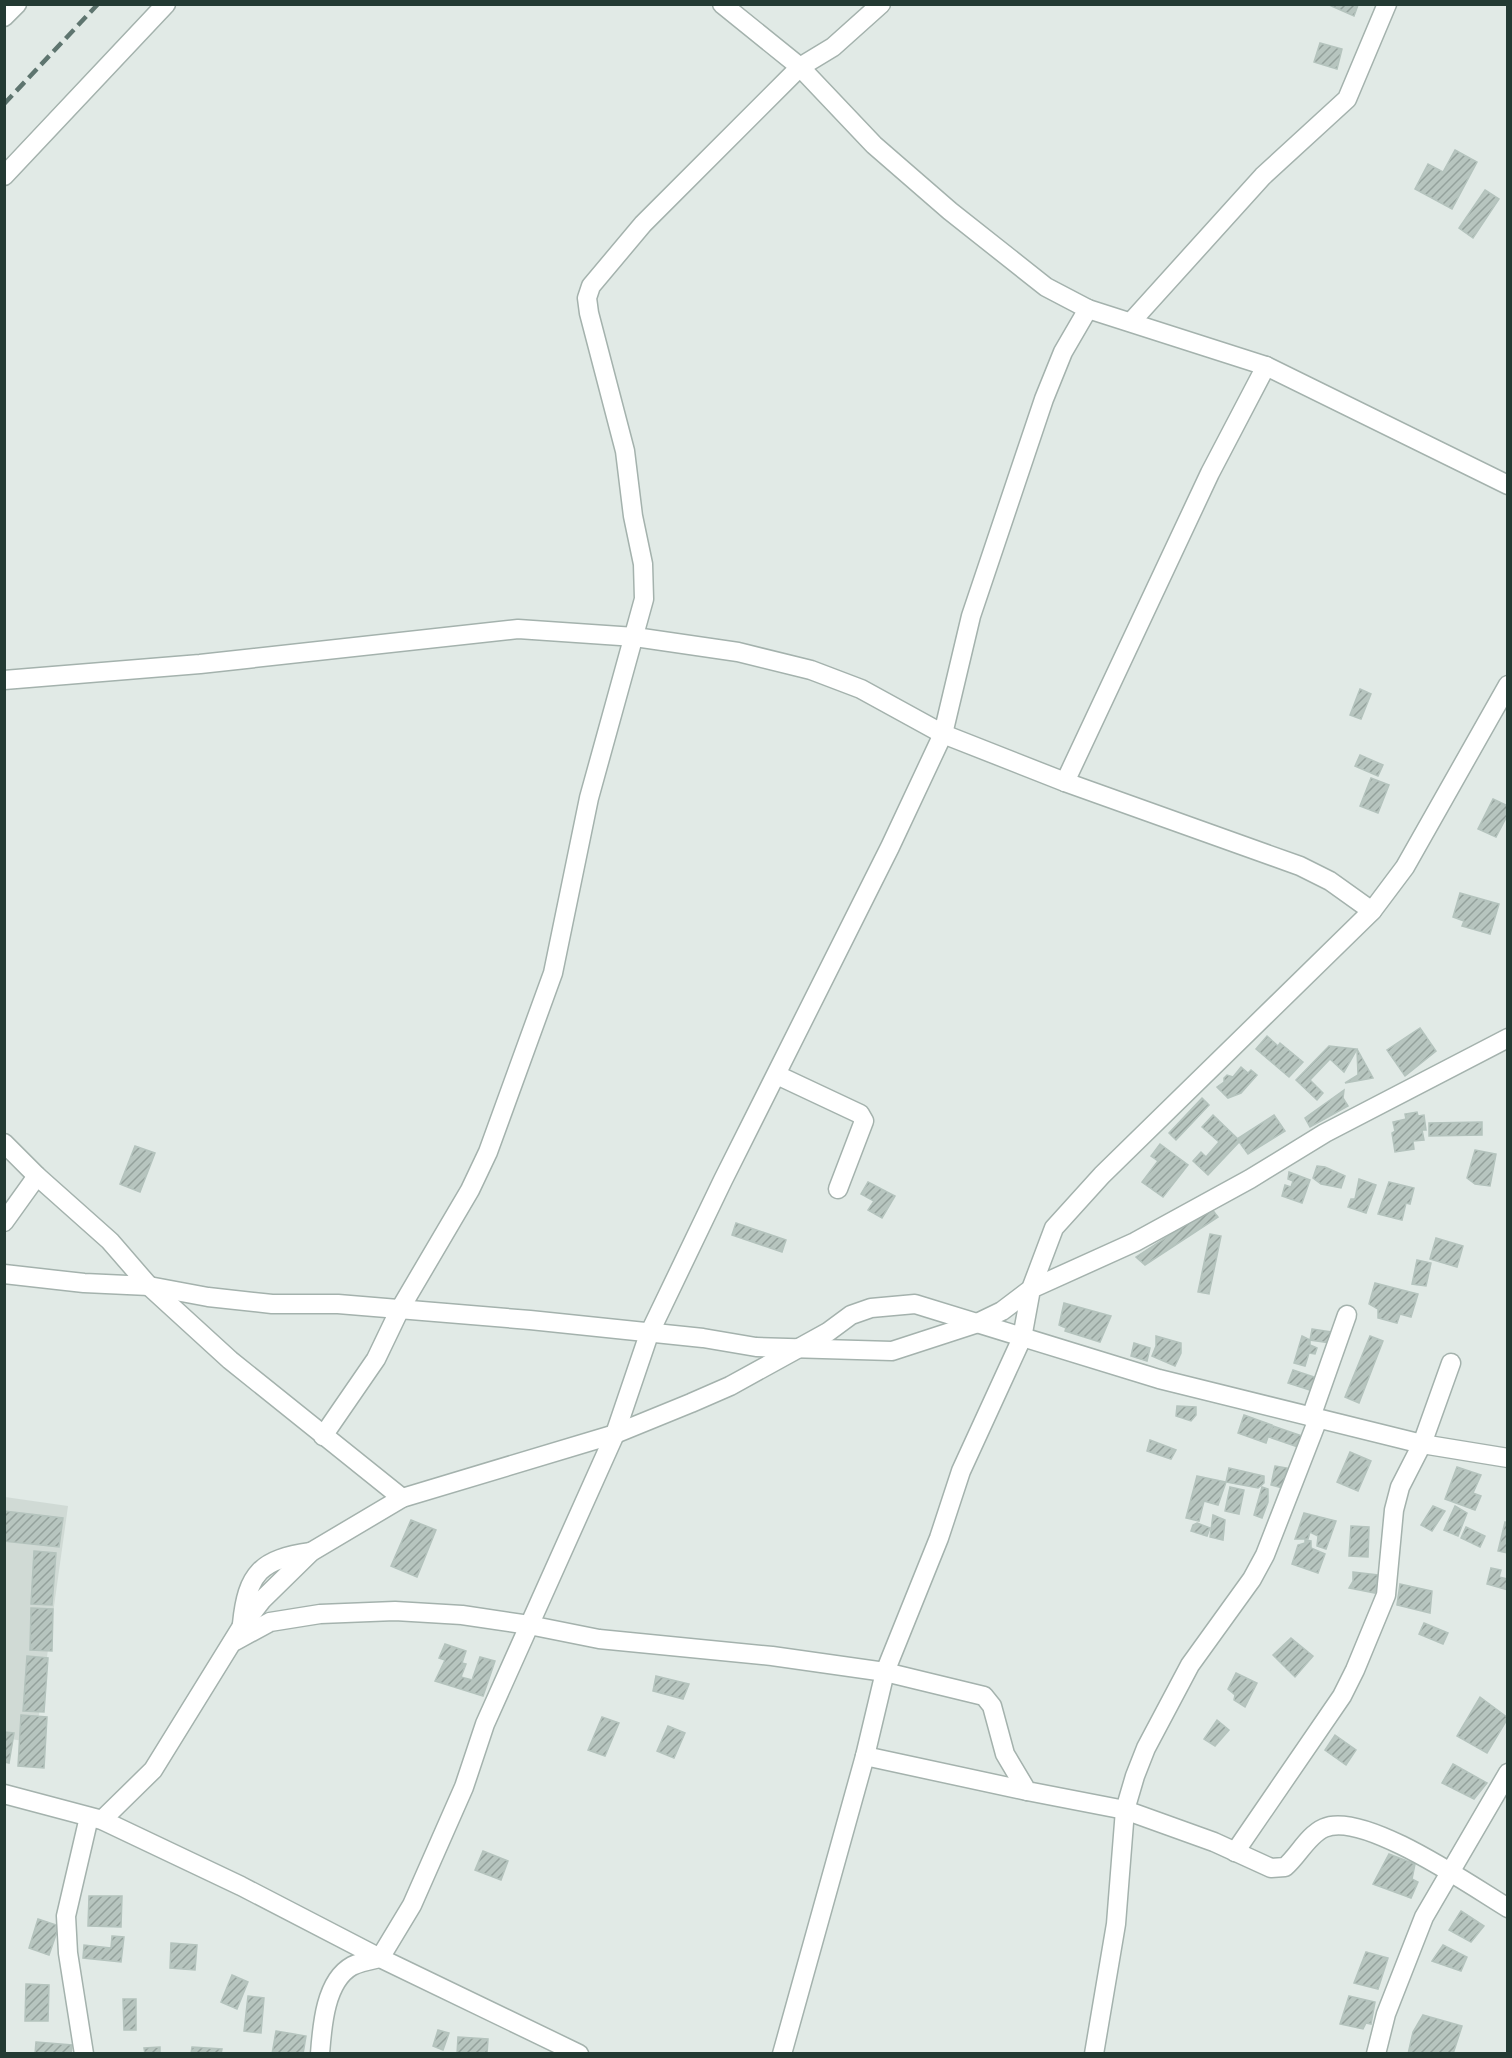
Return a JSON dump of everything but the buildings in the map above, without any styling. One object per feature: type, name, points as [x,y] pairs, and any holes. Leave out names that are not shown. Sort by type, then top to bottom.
[{"type":"street","points":[[4,17],[17,4]]},
{"type":"street","points":[[4,176],[166,4]]},
{"type":"street","points":[[722,4],[800,67],[874,145],[950,211],[1046,287],[1088,309],[1266,366],[1508,485]]},
{"type":"street","points":[[323,1436],[376,1359],[400,1309],[470,1190],[488,1152],[553,973],[587,809],[644,599],[643,564],[633,516],[625,451],[587,298],[591,286],[643,224],[800,67],[833,47],[881,4]]},
{"type":"street","points":[[1131,322],[1263,176],[1347,99],[1387,4]]},
{"type":"street","points":[[320,2054],[328,2001],[339,1979],[352,1966],[380,1958],[412,1905],[464,1787],[485,1724],[615,1434],[649,1334],[943,734],[971,616],[1044,399],[1063,352],[1088,309]]},
{"type":"street","points":[[1065,782],[1136,635],[1205,483],[1266,366]]},
{"type":"street","points":[[4,680],[148,669],[518,629],[635,637],[738,652],[811,670],[861,688],[943,734],[1065,782],[1300,866],[1330,881],[1372,911]]},
{"type":"street","points":[[782,2054],[865,1756],[885,1672],[939,1538],[961,1471],[1022,1338],[1031,1289],[1054,1228],[1102,1175],[1372,911],[1411,857],[1508,685]]},
{"type":"street","points":[[4,1274],[84,1283],[149,1286],[208,1297],[272,1304],[400,1309],[703,1338],[756,1347],[795,1350],[892,1351],[975,1324],[1002,1311],[1031,1289],[1135,1242],[1250,1179],[1325,1133],[1508,1038]]},
{"type":"street","points":[[777,1075],[860,1114],[864,1121],[838,1189]]},
{"type":"street","points":[[4,1143],[37,1176],[110,1241],[149,1286],[230,1360],[402,1498]]},
{"type":"street","points":[[4,1222],[37,1176]]},
{"type":"street","points":[[84,2054],[68,1953],[66,1916],[71,1885],[95,1819],[153,1770],[237,1634],[262,1600],[311,1552],[402,1498],[615,1434],[730,1386],[795,1350],[851,1315],[897,1303],[915,1304],[1159,1380],[1422,1444],[1508,1458]]},
{"type":"street","points":[[1094,2054],[1116,1924],[1125,1810],[1146,1748],[1190,1665],[1252,1579],[1265,1555],[1315,1418],[1347,1315]]},
{"type":"street","points":[[1236,1852],[1342,1696],[1356,1670],[1386,1595],[1394,1510],[1400,1487],[1422,1444],[1451,1364]]},
{"type":"street","points":[[237,1634],[270,1622],[320,1614],[395,1611],[462,1615],[529,1625],[599,1640],[772,1656],[885,1672],[984,1696],[992,1706],[1005,1754],[1027,1791]]},
{"type":"street","points":[[865,1756],[1125,1810],[1236,1852],[1271,1868],[1285,1867],[1296,1858],[1311,1838],[1324,1828],[1342,1824],[1364,1829],[1450,1871],[1508,1908]]},
{"type":"street","points":[[1376,2054],[1407,1955],[1424,1917],[1508,1773]]},
{"type":"street","points":[[4,1794],[95,1819],[241,1886],[380,1958],[579,2054]]},
{"type":"shaded area","points":[[5,1497],[68,1506],[35,1743],[5,1738]]},
{"type":"railway","points":[[4,104],[98,4]]}]
